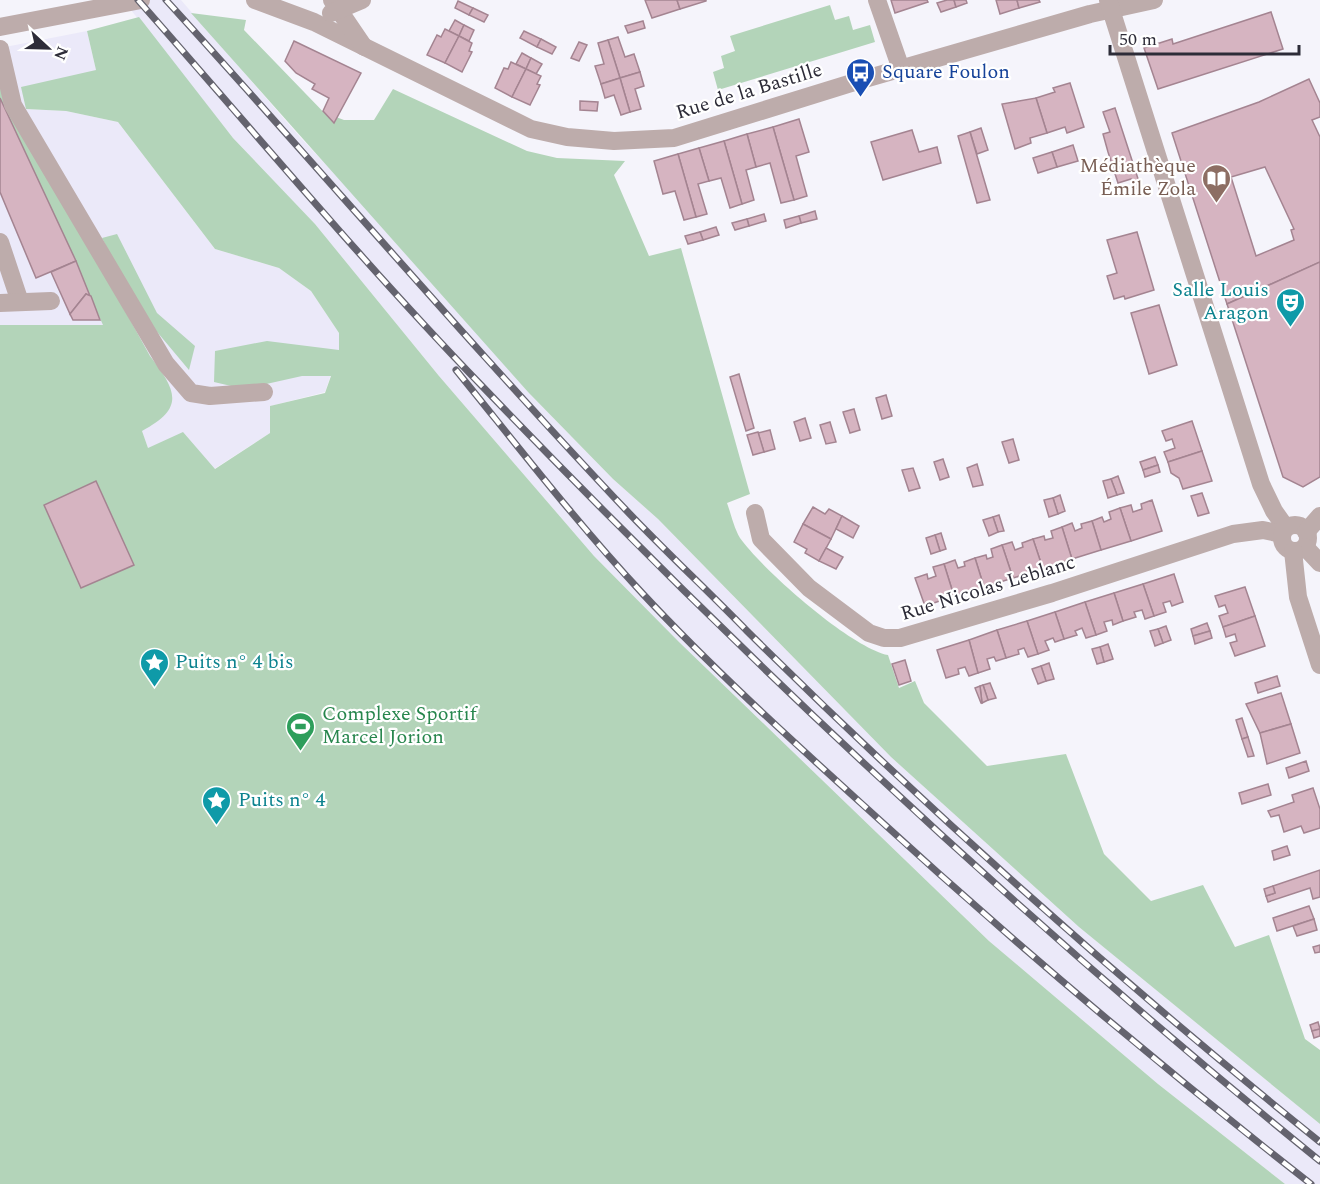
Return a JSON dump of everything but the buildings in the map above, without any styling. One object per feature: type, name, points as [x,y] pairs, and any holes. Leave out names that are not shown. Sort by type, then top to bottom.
[{"type":"street","points":[[0,27],[141,0]]},
{"type":"street","points":[[314,22],[335,4],[362,0]]},
{"type":"street","points":[[877,0],[901,69]]},
{"type":"street","name":"Rue de la Bastille","points":[[268,2],[314,22],[531,129],[567,137],[614,141],[674,138],[1109,4],[1154,0]]},
{"type":"street","points":[[335,4],[365,48]]},
{"type":"street","points":[[1109,4],[1261,484],[1284,531],[1285,547],[1302,543]]},
{"type":"street","points":[[0,49],[13,105],[166,364],[191,393],[210,396],[264,392]]},
{"type":"street","points":[[0,242],[20,302]]},
{"type":"street","points":[[0,303],[51,301]]},
{"type":"street","name":"Rue Nicolas Leblanc","points":[[755,513],[761,539],[809,588],[853,623],[884,638],[900,638],[1041,596],[1233,534],[1263,530],[1284,531]]},
{"type":"street","points":[[1320,516],[1302,543],[1298,597],[1320,665]]},
{"type":"street","points":[[1302,543],[1320,563]]},
{"type":"shaded area","points":[[123,0],[181,0],[299,136],[389,232],[528,392],[613,479],[658,519],[891,757],[1079,927],[1320,1124],[1320,1184],[1285,1184],[1158,1084],[989,941],[679,642],[594,556],[439,376],[315,224],[233,138]]},
{"type":"shaded area","points":[[87,31],[96,70],[26,109],[66,111],[118,122],[215,249],[279,268],[311,291],[339,333],[339,351],[325,392],[271,406],[270,433],[214,469],[148,448],[103,326],[0,325],[0,48]]},
{"type":"green space","points":[[830,5],[835,20],[849,16],[853,30],[870,25],[875,42],[718,90],[713,72],[724,68],[721,56],[735,51],[730,36]]},
{"type":"green space","points":[[191,13],[246,20],[244,30],[334,123],[336,117],[344,120],[374,120],[393,89],[527,151],[557,158],[625,161],[614,175],[649,256],[681,248],[750,494],[727,503],[740,538],[767,569],[808,606],[852,638],[888,655],[899,688],[915,681],[924,703],[987,766],[1066,754],[1104,854],[1151,901],[1203,885],[1235,947],[1269,935],[1305,1039],[1320,1050],[1320,1124],[1079,927],[891,757],[658,519],[613,479],[528,392]]},
{"type":"green space","name":"Complexe Sportif Marcel Jorion","points":[[139,17],[233,138],[315,224],[439,376],[594,556],[679,642],[989,941],[1158,1084],[1285,1184],[0,1184],[0,325],[103,325],[0,98],[0,84],[150,356],[166,379],[172,398],[171,406],[156,423],[142,431],[148,448],[183,432],[215,469],[270,433],[270,406],[325,393],[331,376],[302,376],[244,389],[214,382],[215,351],[267,341],[339,350],[339,333],[311,291],[279,268],[215,249],[118,122],[66,111],[26,109],[21,87],[96,70],[87,31]]},
{"type":"green space","points":[[117,234],[157,313],[195,346],[189,370],[137,308],[102,238]]},
{"type":"railway","points":[[138,0],[437,339],[683,589],[785,689],[994,883],[1210,1070],[1320,1161]]},
{"type":"railway","points":[[166,0],[567,447],[747,631],[885,764],[1027,894],[1172,1020],[1320,1142]]},
{"type":"railway","points":[[456,370],[618,567],[695,648],[750,701],[1027,951],[1139,1046],[1311,1184]]},
{"type":"place","name":"Square Foulon","points":[[861,98]]},
{"type":"place","name":"Médiathèque Émile Zola","points":[[1217,204]]},
{"type":"place","name":"Salle Louis Aragon","points":[[1290,328]]},
{"type":"place","name":"Puits n° 4 bis","points":[[154,688]]},
{"type":"place","name":"Complexe Sportif Marcel Jorion","points":[[301,752]]},
{"type":"place","name":"Puits n° 4","points":[[217,826]]}]
